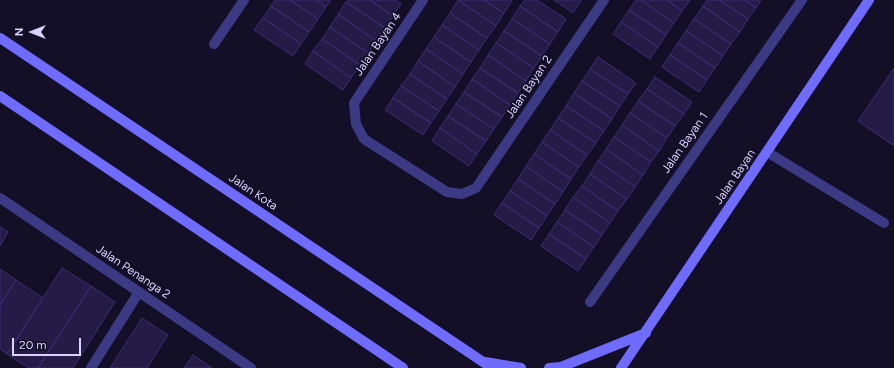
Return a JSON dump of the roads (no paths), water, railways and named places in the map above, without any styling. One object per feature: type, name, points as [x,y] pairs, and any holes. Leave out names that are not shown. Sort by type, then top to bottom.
[{"type":"main road","name":"Jalan Bayan","points":[[621,368],[869,0]]},
{"type":"main road","name":"Jalan Kota","points":[[0,38],[492,368]]},
{"type":"main road","points":[[0,96],[403,368]]},
{"type":"main road","points":[[549,368],[561,367],[646,333]]},
{"type":"main road","points":[[483,362],[521,368]]},
{"type":"street","points":[[214,44],[244,0]]},
{"type":"street","name":"Jalan Bayan 4","points":[[423,0],[354,103],[356,124],[364,139],[447,192],[462,194],[476,188]]},
{"type":"street","name":"Jalan Bayan 2","points":[[476,188],[604,0]]},
{"type":"street","name":"Jalan Bayan 1","points":[[590,302],[802,0]]},
{"type":"street","points":[[767,152],[884,223]]},
{"type":"street","name":"Jalan Penanga 2","points":[[0,198],[251,368]]},
{"type":"street","points":[[91,368],[139,292]]}]
